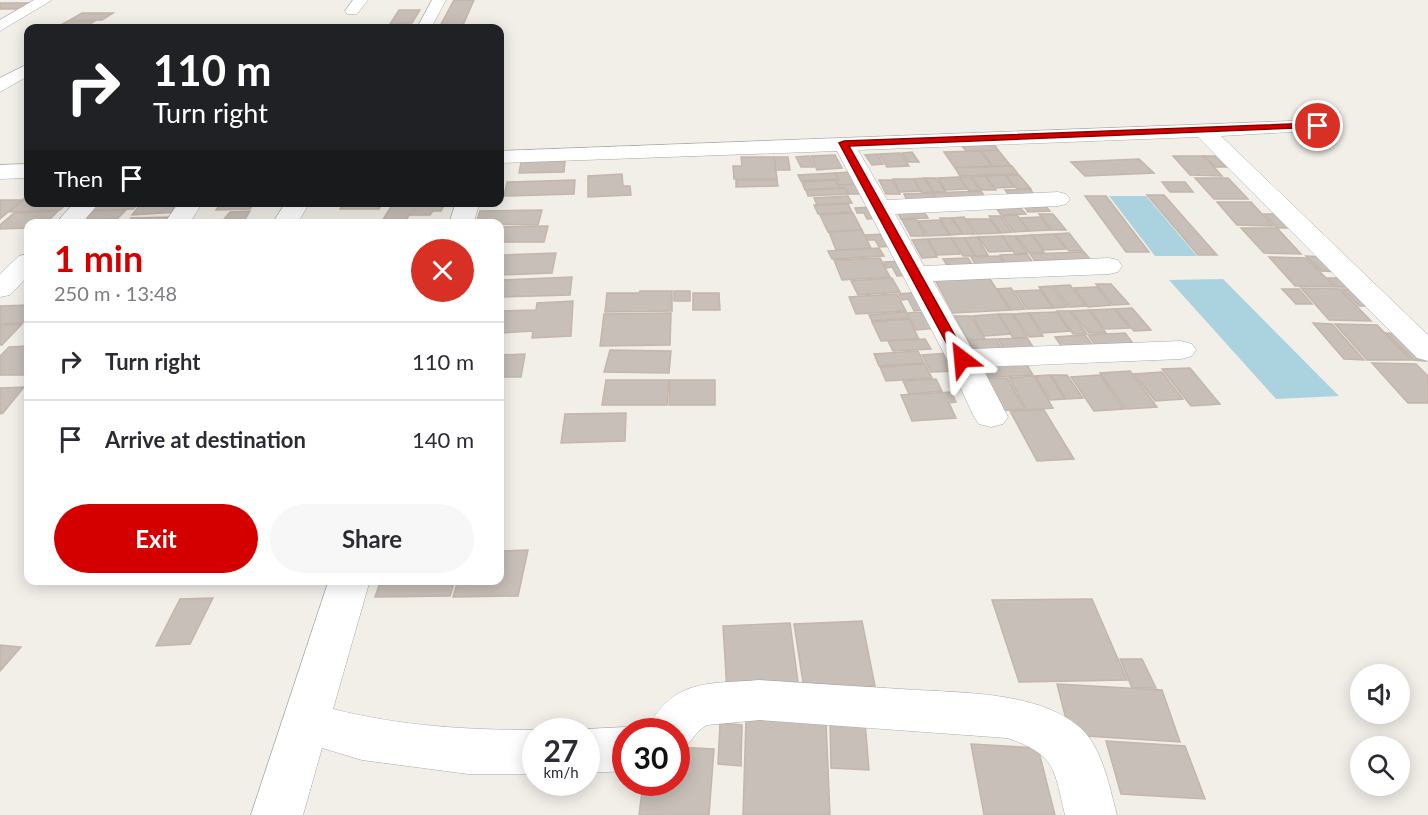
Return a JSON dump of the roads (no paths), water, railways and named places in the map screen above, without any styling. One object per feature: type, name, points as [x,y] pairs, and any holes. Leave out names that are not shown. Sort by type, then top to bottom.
[{"type":"street","points":[[0,26],[45,0]]},
{"type":"street","points":[[426,24],[439,0]]},
{"type":"street","points":[[0,86],[24,71]]},
{"type":"street","points":[[504,157],[1318,126]]},
{"type":"street","points":[[1203,130],[1428,352]]},
{"type":"street","points":[[844,143],[962,359],[991,417]]},
{"type":"street","points":[[1,173],[24,171]]},
{"type":"street","points":[[879,208],[1059,200]]},
{"type":"street","points":[[73,219],[84,207]]},
{"type":"street","points":[[0,290],[24,266]]},
{"type":"street","points":[[915,274],[1109,266]]},
{"type":"street","points":[[962,359],[1181,350]]},
{"type":"street","points":[[277,815],[348,585]]},
{"type":"street","points":[[681,718],[685,713],[700,705],[750,700],[1007,717],[1040,727],[1064,741],[1075,757],[1091,815]]},
{"type":"street","points":[[306,723],[362,738],[468,752],[522,752]]},
{"type":"water","points":[[1109,196],[1146,196],[1197,256],[1155,256]]},
{"type":"water","points":[[1223,279],[1339,396],[1276,399],[1169,280]]}]
